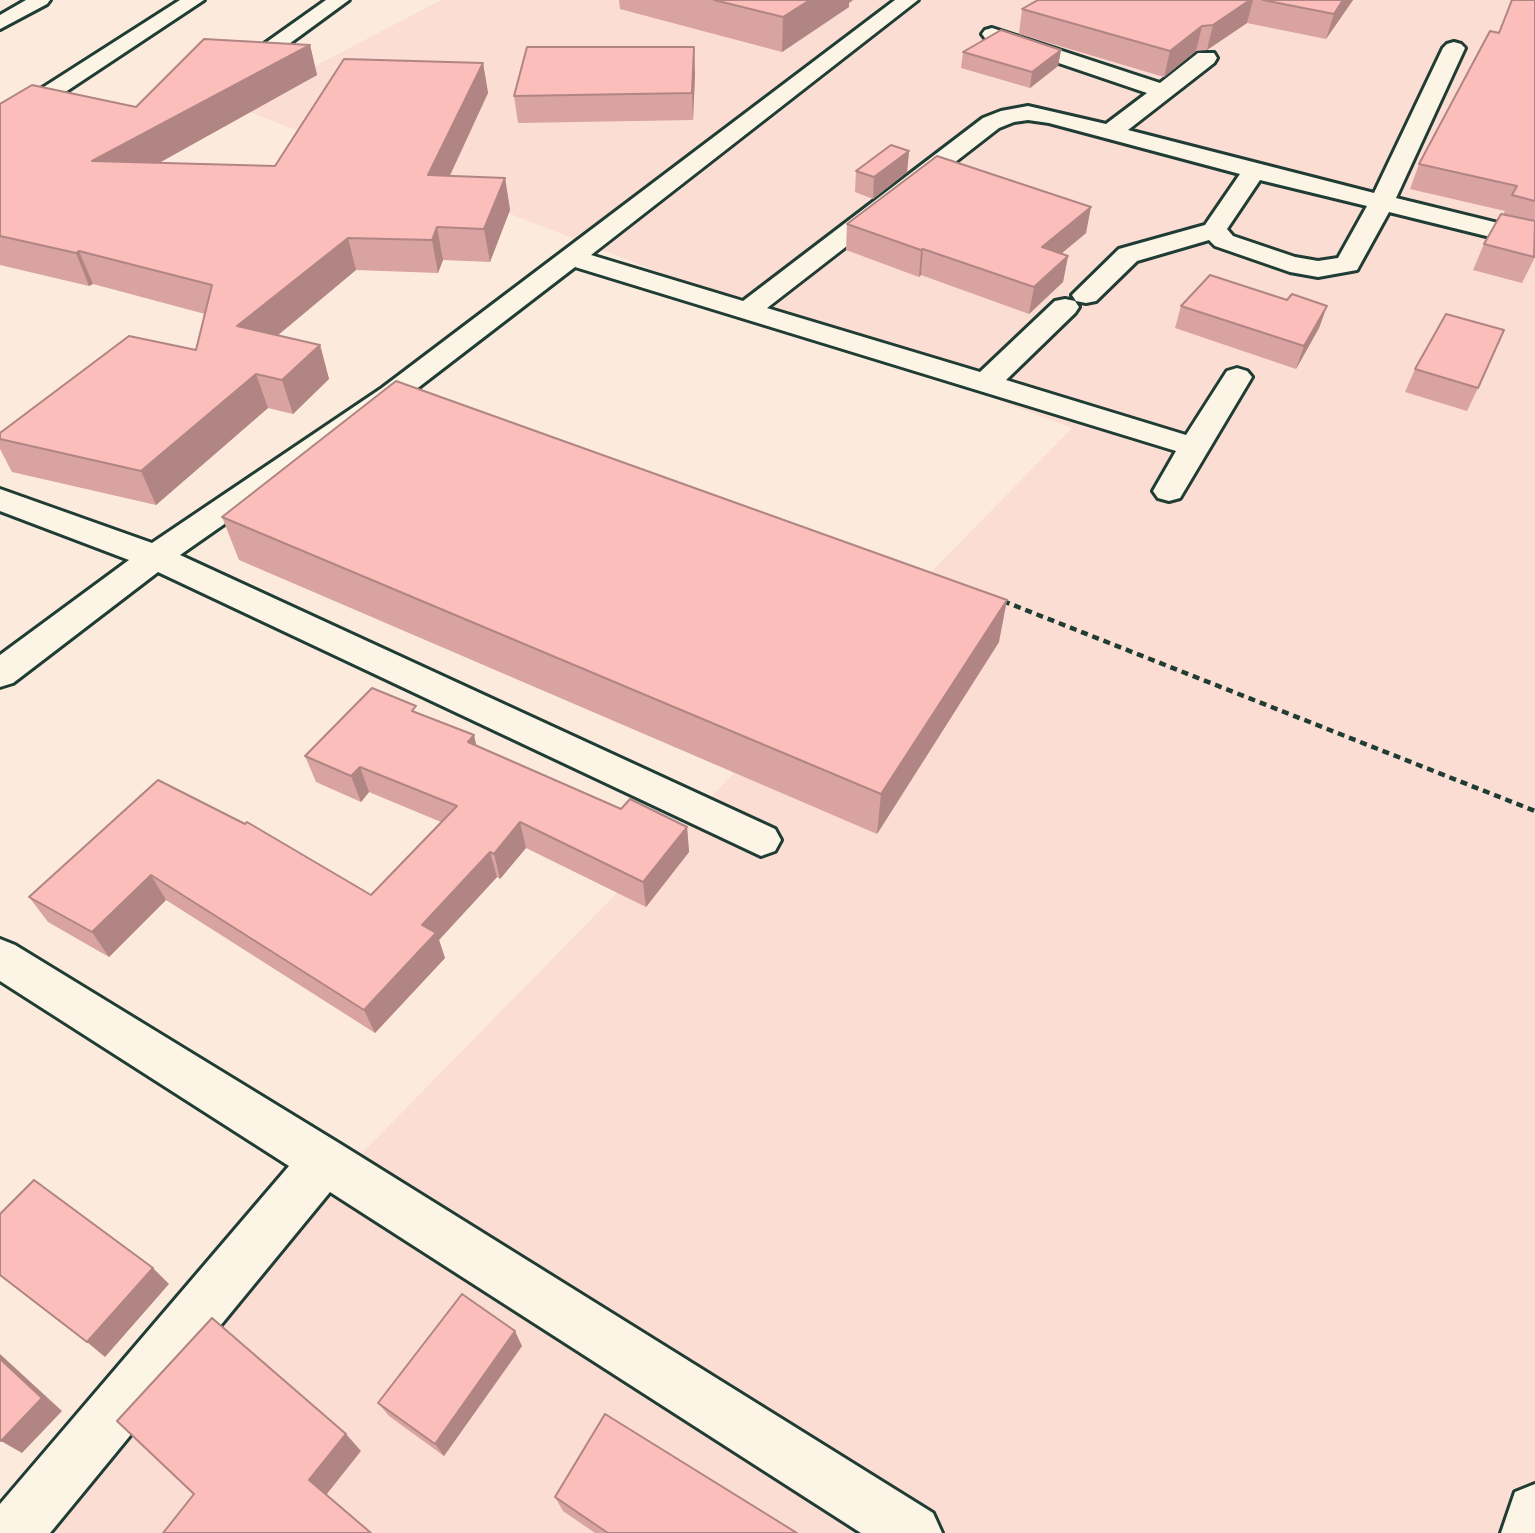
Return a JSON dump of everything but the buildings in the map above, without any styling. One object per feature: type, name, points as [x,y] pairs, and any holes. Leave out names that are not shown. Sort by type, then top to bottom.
[{"type":"street","points":[[7,19],[40,0]]},
{"type":"street","points":[[0,125],[194,0]]},
{"type":"street","points":[[271,48],[339,0]]},
{"type":"street","points":[[0,674],[155,557],[392,394],[908,0]]},
{"type":"street","points":[[992,34],[1163,91]]},
{"type":"street","points":[[1214,230],[1224,241],[1268,258],[1318,269],[1348,264],[1382,202],[1454,48]]},
{"type":"street","points":[[1109,133],[1206,58]]},
{"type":"street","points":[[749,309],[991,123],[1028,113],[1050,116],[1254,171],[1535,240]]},
{"type":"street","points":[[985,384],[1128,255],[1214,230],[1254,171]]},
{"type":"street","points":[[571,257],[749,309],[1194,447]]},
{"type":"street","points":[[1169,491],[1237,377]]},
{"type":"street","points":[[0,499],[155,557],[761,840]]},
{"type":"street","points":[[8,975],[325,1161],[913,1533]]},
{"type":"street","points":[[13,1533],[325,1161]]},
{"type":"street","points":[[1530,1533],[1535,1512]]},
{"type":"path","points":[[995,598],[1535,811]]},
{"type":"shaded area","points":[[441,0],[1535,0],[1535,1533],[0,1533],[0,1523],[1072,428],[674,278],[237,107]]}]
